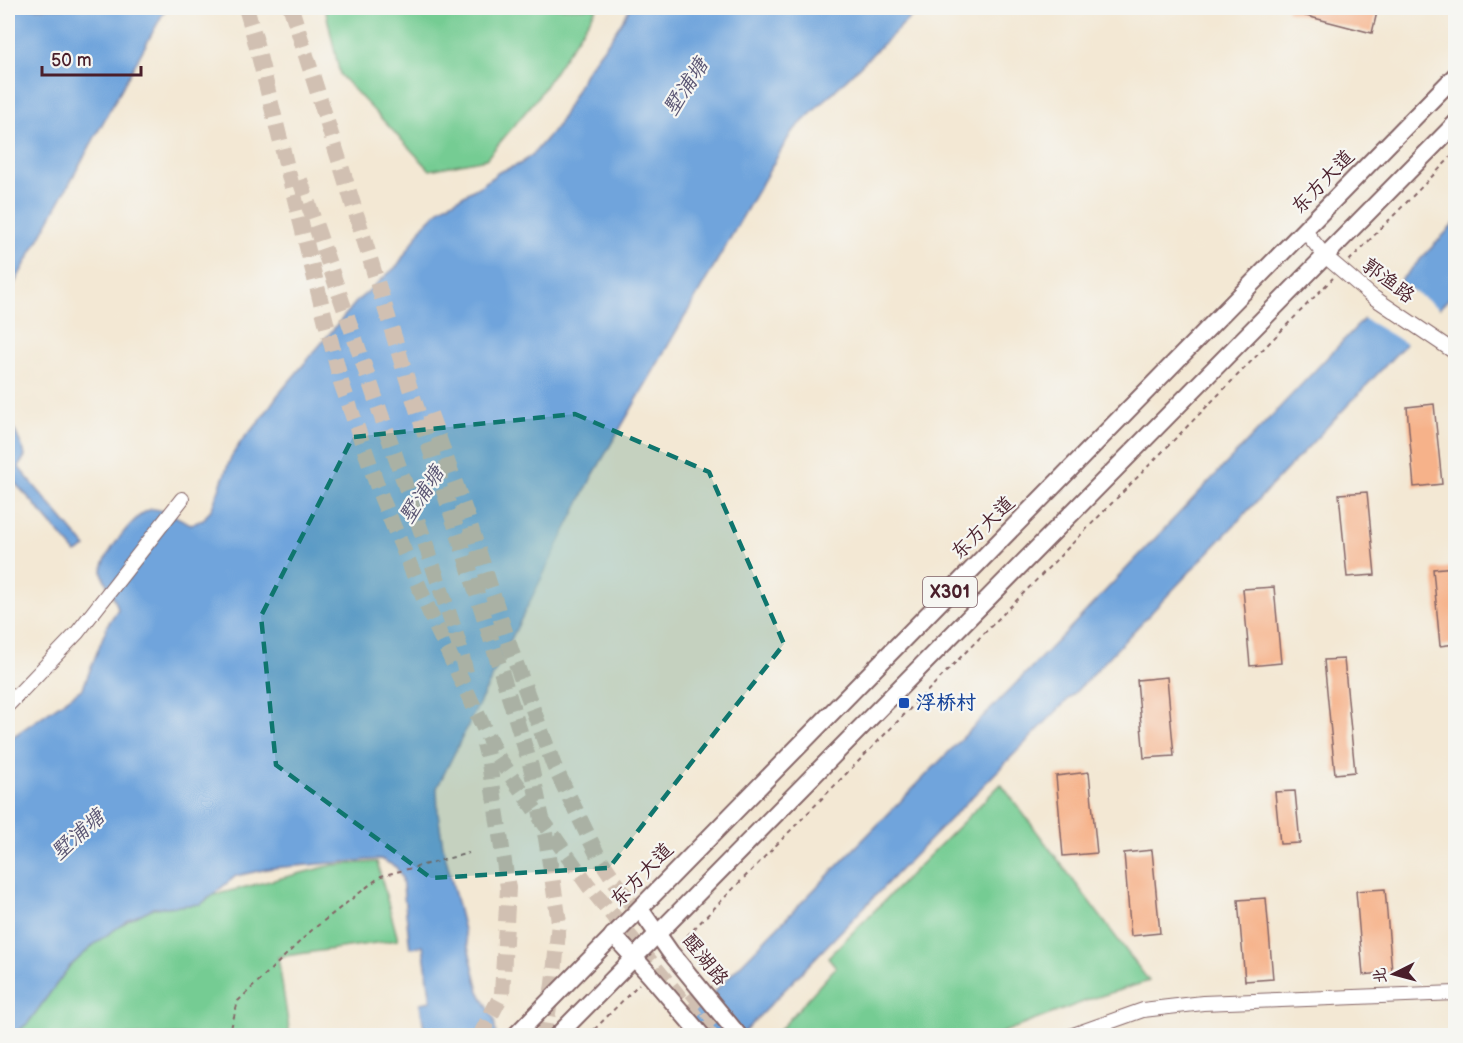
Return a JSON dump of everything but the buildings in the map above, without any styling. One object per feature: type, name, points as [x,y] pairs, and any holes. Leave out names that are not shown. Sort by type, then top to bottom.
[{"type":"main road","name":"东方大道","points":[[514,1035],[1305,231],[1455,75]]},
{"type":"main road","name":"X301","points":[[557,1035],[1455,123]]},
{"type":"main road","name":"醒湖路","points":[[640,909],[670,952],[739,1035]]},
{"type":"main road","points":[[613,935],[702,1035]]},
{"type":"street","name":"郭渔路","points":[[1305,231],[1325,256],[1373,297],[1455,353]]},
{"type":"street","points":[[8,705],[76,633],[180,502]]},
{"type":"street","points":[[1070,1035],[1143,1010],[1193,1004],[1455,993]]},
{"type":"path","points":[[1343,267],[1455,152]]},
{"type":"path","points":[[670,952],[1335,276]]},
{"type":"path","points":[[229,1035],[238,1001],[312,930],[381,876],[469,853]]},
{"type":"path","points":[[588,1035],[649,974]]},
{"type":"highlighted area","points":[[575,414],[709,472],[784,644],[609,868],[431,878],[276,765],[261,616],[353,437]]},
{"type":"green space","points":[[325,8],[597,8],[538,97],[486,159],[430,170],[340,75]]},
{"type":"green space","points":[[1001,784],[1149,981],[1091,999],[996,1035],[778,1035],[777,1033],[836,967],[828,957]]},
{"type":"green space","points":[[377,862],[398,940],[278,957],[290,1035],[12,1036],[28,1023],[69,967],[98,941],[129,920],[153,908],[201,904],[214,895],[333,865]]},
{"type":"water","points":[[8,8],[166,8],[8,295]]},
{"type":"water","name":"墅浦塘","points":[[630,8],[920,8],[791,133],[592,477],[437,788],[443,846],[479,991],[494,1019],[496,1035],[425,1035],[420,1003],[431,1001],[423,946],[410,948],[402,878],[396,867],[381,859],[272,868],[236,876],[201,904],[153,908],[129,920],[98,941],[69,967],[28,1023],[8,1036],[8,740],[83,688],[108,624],[118,609],[102,571],[114,545],[130,525],[153,509],[163,511],[191,524],[203,520],[212,508],[231,457],[277,396],[357,301],[397,266],[424,225],[441,208],[482,185],[499,172],[520,164],[533,154],[558,125],[587,70]]},
{"type":"water","points":[[1455,223],[1455,292],[1094,673],[741,1035],[671,1036],[1070,628]]},
{"type":"water","points":[[8,416],[24,451],[25,456],[19,466],[20,469],[86,547],[76,553],[8,476]]},
{"type":"pier","points":[[1398,280],[1442,311],[1409,345],[1361,317]]},
{"type":"tunnel","points":[[246,8],[256,41]]},
{"type":"tunnel","points":[[291,8],[531,767],[546,838],[559,922],[553,984],[544,1036]]},
{"type":"tunnel","points":[[253,32],[341,382],[382,499],[433,620],[497,756],[588,885],[711,1036]]},
{"type":"tunnel","points":[[300,180],[428,551],[458,641],[466,673]]},
{"type":"tunnel","points":[[430,414],[468,519],[512,653],[554,766],[598,856],[643,922]]},
{"type":"tunnel","points":[[480,1036],[502,994],[508,888],[489,763],[484,744]]},
{"type":"tunnel","points":[[692,992],[728,1036]]},
{"type":"place","name":"浮桥村","points":[[904,703]]}]
